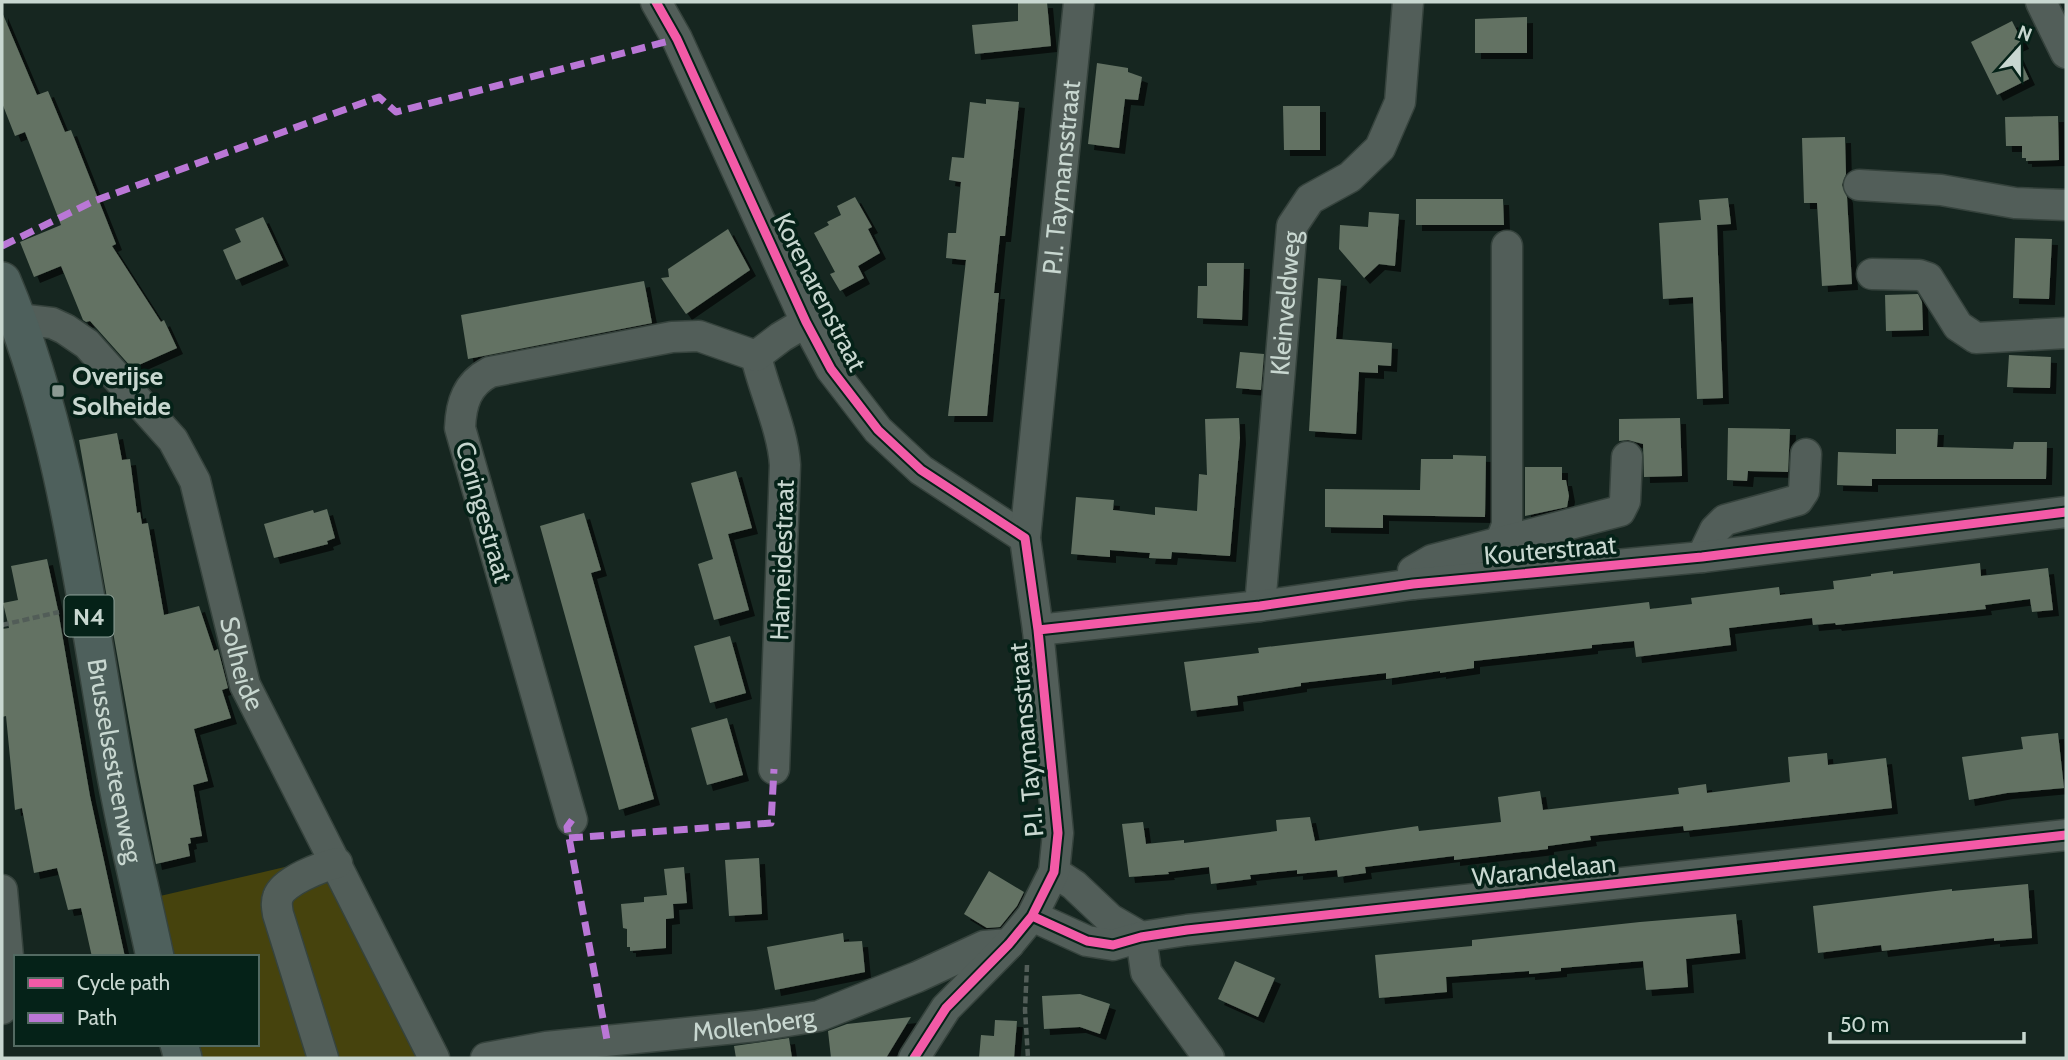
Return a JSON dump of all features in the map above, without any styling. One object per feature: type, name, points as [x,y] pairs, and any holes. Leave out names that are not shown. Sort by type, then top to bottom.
[{"type":"main road","name":"Brusselsesteenweg","points":[[2,281],[18,319],[38,381],[63,481],[88,606],[117,778],[155,955]]},
{"type":"street","name":"Korenarenstraat","points":[[656,2],[677,39],[806,322],[831,369],[878,430],[921,470],[1025,538]]},
{"type":"street","name":"P.I. Taymansstraat","points":[[914,1058],[946,1008],[1009,944],[1032,916],[1054,872],[1058,833],[1038,630],[1025,538],[1079,2]]},
{"type":"street","name":"Kleinveldweg","points":[[1260,606],[1292,226],[1310,199],[1350,177],[1380,148],[1400,102],[1408,2]]},
{"type":"street","points":[[2041,2],[2066,52]]},
{"type":"street","points":[[1859,185],[1941,190],[2015,203],[2066,205]]},
{"type":"street","points":[[1501,541],[1507,525],[1507,246]]},
{"type":"street","points":[[1872,274],[1919,275],[1928,278],[1958,326],[1976,338],[2066,333]]},
{"type":"street","name":"Solheide","points":[[18,319],[52,323],[87,344],[173,440],[194,481],[245,685],[434,1058]]},
{"type":"street","points":[[755,356],[806,322]]},
{"type":"street","name":"Coringestraat","points":[[572,820],[460,428],[467,393],[473,384],[490,372],[672,337],[699,336],[755,356]]},
{"type":"street","name":"Hameidestraat","points":[[755,356],[784,446],[785,465],[774,769]]},
{"type":"street","points":[[1702,557],[1714,530],[1725,520],[1798,499],[1804,491],[1806,454]]},
{"type":"street","points":[[1413,584],[1413,571],[1432,560],[1620,512],[1625,501],[1627,457]]},
{"type":"street","name":"Kouterstraat","points":[[1038,630],[1260,606],[1413,584],[1702,557],[2066,512]]},
{"type":"street","name":"Warandelaan","points":[[1032,916],[1087,941],[1113,946],[1141,937],[2066,835]]},
{"type":"street","points":[[323,1058],[278,914],[276,899],[281,889],[290,883],[322,867],[337,863]]},
{"type":"street","points":[[1054,872],[1074,885],[1110,919],[1141,937],[1146,972],[1209,1058]]},
{"type":"street","points":[[2,890],[10,979],[2,1009]]},
{"type":"street","name":"Mollenberg","points":[[486,1058],[546,1047],[756,1026],[820,1016],[907,982],[984,946],[1009,944]]},
{"type":"path","points":[[2,625],[88,606]]},
{"type":"path","points":[[1028,1058],[1026,965],[1068,933]]},
{"type":"shaded area","points":[[319,859],[425,1058],[201,1058],[197,1046],[259,1046],[259,955],[175,955],[160,896]]},
{"type":"building","points":[[1018,2],[1047,2],[1051,46],[975,54],[972,25],[1018,21]]},
{"type":"building","points":[[2,12],[37,95],[48,91],[65,132],[71,130],[116,244],[112,246],[161,322],[164,320],[177,348],[132,368],[90,321],[83,320],[61,266],[34,277],[20,242],[61,225],[25,132],[15,136],[2,103]]},
{"type":"building","points":[[1527,17],[1527,53],[1475,53],[1475,19]]},
{"type":"building","points":[[2012,21],[2023,43],[2014,47],[2029,79],[1997,95],[1971,42]]},
{"type":"building","points":[[1097,63],[1128,68],[1128,72],[1142,77],[1138,100],[1125,99],[1119,148],[1088,144]]},
{"type":"building","points":[[986,99],[1019,102],[1005,236],[1000,236],[994,293],[999,293],[987,416],[948,416],[966,260],[946,258],[948,233],[956,233],[961,182],[949,180],[952,157],[964,158],[970,102],[986,104]]},
{"type":"building","points":[[1283,106],[1320,106],[1320,150],[1284,150]]},
{"type":"building","points":[[2058,116],[2059,160],[2026,161],[2026,158],[2022,158],[2022,146],[2006,146],[2005,117]]},
{"type":"building","points":[[1845,137],[1846,174],[1842,185],[1847,197],[1852,284],[1822,286],[1817,203],[1804,203],[1802,138]]},
{"type":"building","points":[[855,197],[872,227],[868,229],[880,253],[858,266],[864,278],[840,291],[830,274],[835,272],[814,233],[841,215],[837,206]]},
{"type":"building","points":[[1728,198],[1731,224],[1717,225],[1723,398],[1697,399],[1693,297],[1663,299],[1659,223],[1701,220],[1699,200]]},
{"type":"building","points":[[1416,199],[1503,199],[1504,225],[1416,225]]},
{"type":"building","points":[[1369,212],[1399,214],[1395,266],[1379,264],[1364,278],[1339,249],[1340,225],[1368,227]]},
{"type":"building","points":[[263,217],[283,260],[236,280],[223,250],[241,242],[235,229]]},
{"type":"building","points":[[728,229],[750,270],[686,314],[661,278],[669,277],[668,269]]},
{"type":"building","points":[[2015,238],[2052,239],[2049,299],[2013,298]]},
{"type":"building","points":[[1207,263],[1244,263],[1242,320],[1197,318],[1198,286],[1207,286]]},
{"type":"building","points":[[1318,278],[1341,280],[1336,339],[1392,343],[1391,366],[1378,365],[1378,373],[1359,372],[1356,434],[1309,431]]},
{"type":"building","points":[[644,281],[652,323],[468,359],[461,315]]},
{"type":"building","points":[[1918,294],[1922,302],[1923,330],[1886,331],[1885,295]]},
{"type":"building","points":[[1240,352],[1264,354],[1261,390],[1236,388]]},
{"type":"building","points":[[2009,355],[2051,357],[2050,388],[2007,387]]},
{"type":"building","points":[[1239,418],[1240,438],[1230,556],[1172,552],[1171,559],[1149,558],[1150,553],[1110,550],[1110,557],[1071,554],[1076,497],[1114,500],[1113,510],[1155,515],[1155,507],[1197,511],[1199,474],[1207,475],[1205,419]]},
{"type":"building","points":[[1680,418],[1682,476],[1644,477],[1643,444],[1628,440],[1619,441],[1619,419]]},
{"type":"building","points":[[1728,428],[1790,429],[1788,472],[1748,471],[1747,481],[1727,480]]},
{"type":"building","points":[[1896,429],[1938,429],[1937,447],[2013,449],[2014,442],[2047,442],[2046,479],[1872,479],[1872,486],[1837,485],[1838,452],[1896,454]]},
{"type":"building","points":[[117,433],[122,460],[130,459],[137,513],[140,512],[142,524],[148,523],[164,615],[199,606],[214,651],[218,649],[228,688],[222,690],[231,718],[194,729],[208,781],[193,785],[202,836],[190,838],[190,856],[156,864],[79,440]]},
{"type":"building","points":[[1453,455],[1486,456],[1485,517],[1383,515],[1383,528],[1325,527],[1325,489],[1420,490],[1421,459],[1453,459]]},
{"type":"building","points":[[1525,467],[1562,467],[1562,480],[1566,480],[1569,496],[1567,507],[1525,516]]},
{"type":"building","points":[[736,471],[752,528],[728,534],[749,610],[714,620],[698,564],[713,559],[691,483]]},
{"type":"building","points":[[327,509],[335,538],[327,541],[328,544],[274,558],[264,524],[313,510],[314,513]]},
{"type":"building","points":[[584,513],[601,570],[591,573],[654,799],[619,810],[540,526]]},
{"type":"building","points":[[47,559],[90,796],[125,955],[92,955],[81,908],[68,910],[57,868],[34,873],[22,808],[15,810],[6,716],[2,717],[2,629],[9,628],[3,603],[18,600],[11,566]]},
{"type":"building","points":[[1980,563],[1981,576],[2048,568],[2053,610],[2032,612],[2030,599],[1985,605],[1986,609],[1836,625],[1813,625],[1812,618],[1729,628],[1731,645],[1636,657],[1634,641],[1592,645],[1592,648],[1474,661],[1474,668],[1440,673],[1386,679],[1386,673],[1301,683],[1301,686],[1237,696],[1238,705],[1191,711],[1184,662],[1259,653],[1258,648],[1649,602],[1650,609],[1692,604],[1691,598],[1779,587],[1780,595],[1834,589],[1833,581],[1871,574],[1893,571],[1893,574]]},
{"type":"building","points":[[730,636],[746,693],[710,703],[694,646]]},
{"type":"building","points":[[727,718],[743,775],[707,785],[691,728]]},
{"type":"building","points":[[2058,733],[2064,788],[2007,793],[1969,800],[1962,757],[2023,749],[2021,737]]},
{"type":"building","points":[[1827,753],[1828,765],[1886,758],[1892,808],[1684,831],[1683,826],[1590,836],[1591,840],[1548,846],[1548,849],[1454,860],[1454,856],[1365,867],[1366,873],[1338,877],[1337,870],[1297,874],[1297,870],[1250,875],[1251,879],[1211,884],[1209,867],[1129,877],[1122,824],[1143,822],[1146,844],[1184,840],[1184,843],[1277,831],[1276,820],[1310,817],[1315,841],[1418,826],[1419,831],[1501,822],[1498,797],[1540,791],[1543,810],[1679,794],[1678,788],[1706,784],[1707,793],[1790,782],[1788,757]]},
{"type":"building","points":[[759,858],[762,914],[729,916],[725,860]]},
{"type":"building","points":[[684,867],[687,903],[673,904],[674,918],[666,919],[666,948],[630,951],[630,947],[627,947],[627,929],[623,928],[621,904],[644,902],[644,897],[667,895],[664,869]]},
{"type":"building","points":[[989,871],[1024,892],[1017,906],[1000,927],[987,928],[964,914]]},
{"type":"building","points":[[2028,884],[2032,938],[1994,941],[1994,938],[1882,951],[1881,945],[1818,953],[1813,906],[1952,889]]},
{"type":"building","points":[[1736,914],[1740,953],[1686,959],[1688,987],[1646,990],[1643,961],[1561,968],[1561,971],[1529,974],[1529,971],[1446,977],[1447,992],[1379,998],[1375,955],[1472,946],[1472,940]]},
{"type":"building","points":[[843,933],[844,942],[862,941],[865,972],[775,990],[767,947]]},
{"type":"building","points":[[1235,961],[1275,978],[1258,1017],[1218,999]]},
{"type":"building","points":[[1080,994],[1110,1004],[1100,1034],[1080,1027],[1044,1029],[1042,996]]},
{"type":"building","points":[[911,1017],[886,1058],[831,1058],[828,1031],[847,1024]]},
{"type":"building","points":[[995,1020],[1017,1021],[1014,1058],[979,1058],[981,1035],[994,1036]]},
{"type":"building","points":[[789,1038],[792,1058],[736,1058],[734,1046]]},
{"type":"marked path","points":[[2,246],[94,201],[379,97],[396,112],[677,39]]},
{"type":"marked path","points":[[569,838],[771,823],[774,769]]},
{"type":"marked path","points":[[572,820],[567,827],[607,1040]]},
{"type":"cycle path","points":[[656,2],[677,39],[806,322],[831,369],[878,430],[921,470],[1025,538],[1038,630],[1058,833],[1054,872],[1032,916],[1009,944],[946,1008],[914,1058]]},
{"type":"cycle path","points":[[1038,630],[1260,606],[1413,584],[1702,557],[2066,512]]},
{"type":"cycle path","points":[[1032,916],[1087,941],[1113,945],[1141,937],[1187,930],[2066,835]]},
{"type":"place","name":"Overijse Solheide","points":[[58,391]]}]
